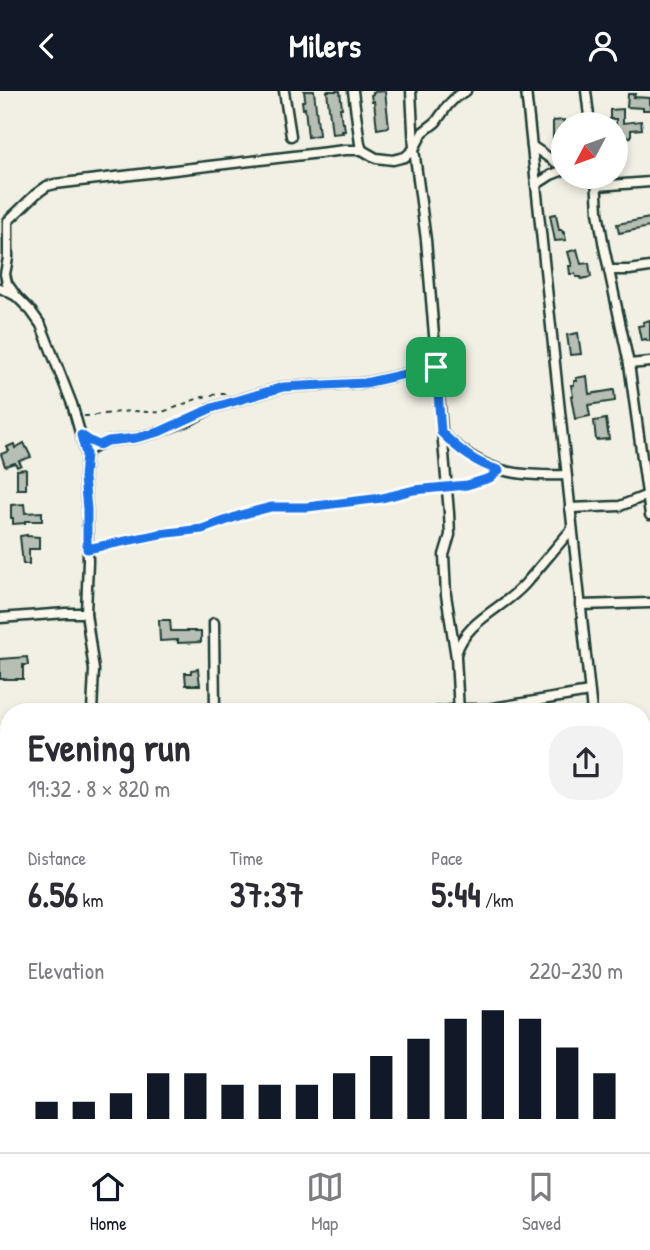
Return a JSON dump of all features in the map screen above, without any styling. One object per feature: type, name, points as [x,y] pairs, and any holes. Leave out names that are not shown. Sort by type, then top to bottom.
[{"type":"street","points":[[284,91],[291,136]]},
{"type":"street","points":[[353,91],[362,151]]},
{"type":"street","points":[[411,91],[450,535],[444,555],[446,595],[456,657],[459,703]]},
{"type":"street","points":[[92,703],[94,670],[86,613],[86,454],[76,417],[41,325],[16,296],[3,274],[8,258],[8,221],[47,186],[95,178],[345,150],[362,151],[376,158],[393,160],[405,157],[414,149],[426,128],[436,122],[447,105],[466,91]]},
{"type":"street","points":[[519,91],[526,95],[533,146],[591,703]]},
{"type":"street","points":[[586,91],[589,112]]},
{"type":"street","points":[[533,146],[551,159]]},
{"type":"street","points":[[537,184],[551,175]]},
{"type":"street","points":[[628,182],[650,182]]},
{"type":"street","points":[[597,189],[598,212],[629,364],[650,515]]},
{"type":"street","points":[[609,270],[650,267]]},
{"type":"street","points":[[0,288],[16,296]]},
{"type":"street","points":[[629,364],[650,362]]},
{"type":"street","points":[[86,454],[108,441],[159,432],[212,408],[283,387],[365,383],[436,367]]},
{"type":"street","points":[[441,432],[460,450],[488,467],[514,474],[566,475]]},
{"type":"street","points":[[81,435],[99,445]]},
{"type":"street","points":[[570,508],[620,506],[649,494]]},
{"type":"street","points":[[456,657],[459,645],[480,619],[524,586],[572,529]]},
{"type":"street","points":[[580,605],[650,603]]},
{"type":"street","points":[[0,618],[86,613]]},
{"type":"street","points":[[214,623],[215,703]]},
{"type":"street","points":[[523,703],[589,692]]},
{"type":"path","points":[[76,417],[137,411],[164,412],[197,398],[232,394]]},
{"type":"path","points":[[87,549],[160,534],[202,529],[271,507],[307,507],[382,498],[414,490],[467,485],[490,478],[499,470]]},
{"type":"building","points":[[304,91],[314,91],[319,135],[308,137],[302,101],[305,98]]},
{"type":"building","points":[[327,91],[340,91],[340,108],[345,131],[342,131],[343,133],[332,134]]},
{"type":"building","points":[[385,91],[389,127],[377,129],[371,95],[373,92]]},
{"type":"building","points":[[628,94],[650,98],[650,110],[627,107]]},
{"type":"building","points":[[623,109],[623,112],[610,112]]},
{"type":"building","points":[[641,121],[642,129],[631,130],[631,137],[628,137],[628,122]]},
{"type":"building","points":[[556,214],[559,230],[564,232],[566,240],[555,241],[550,215]]},
{"type":"building","points":[[650,218],[650,227],[619,233],[617,224]]},
{"type":"building","points":[[577,249],[581,264],[589,263],[591,277],[581,279],[570,274],[569,266],[572,266],[568,252]]},
{"type":"building","points":[[650,320],[650,341],[641,340],[638,326]]},
{"type":"building","points":[[578,333],[581,354],[570,355],[567,335]]},
{"type":"building","points":[[587,376],[589,394],[614,390],[615,401],[588,405],[590,416],[575,419],[571,385],[577,381],[576,378]]},
{"type":"building","points":[[606,419],[609,439],[596,440],[594,421]]},
{"type":"building","points":[[24,443],[31,457],[19,461],[21,465],[17,467],[15,463],[5,466],[1,454],[9,451],[7,447],[14,444],[15,448]]},
{"type":"building","points":[[26,469],[26,489],[17,489],[17,470]]},
{"type":"building","points":[[24,504],[25,513],[42,512],[42,521],[13,524],[11,505]]},
{"type":"building","points":[[20,536],[39,537],[39,549],[29,549],[29,564],[23,564]]},
{"type":"building","points":[[159,620],[170,620],[171,631],[201,632],[201,642],[160,641]]},
{"type":"building","points":[[27,657],[28,665],[23,665],[23,679],[0,679],[0,659]]},
{"type":"building","points":[[198,669],[200,685],[186,685],[185,673]]},
{"type":"route","points":[[436,367],[441,432],[460,450],[488,467],[499,470],[490,478],[467,485],[414,490],[382,498],[307,507],[271,507],[202,529],[160,534],[87,549],[84,478],[86,454],[81,435],[99,445],[108,441],[136,438],[159,432],[212,408],[283,387],[365,383],[436,367]]}]
